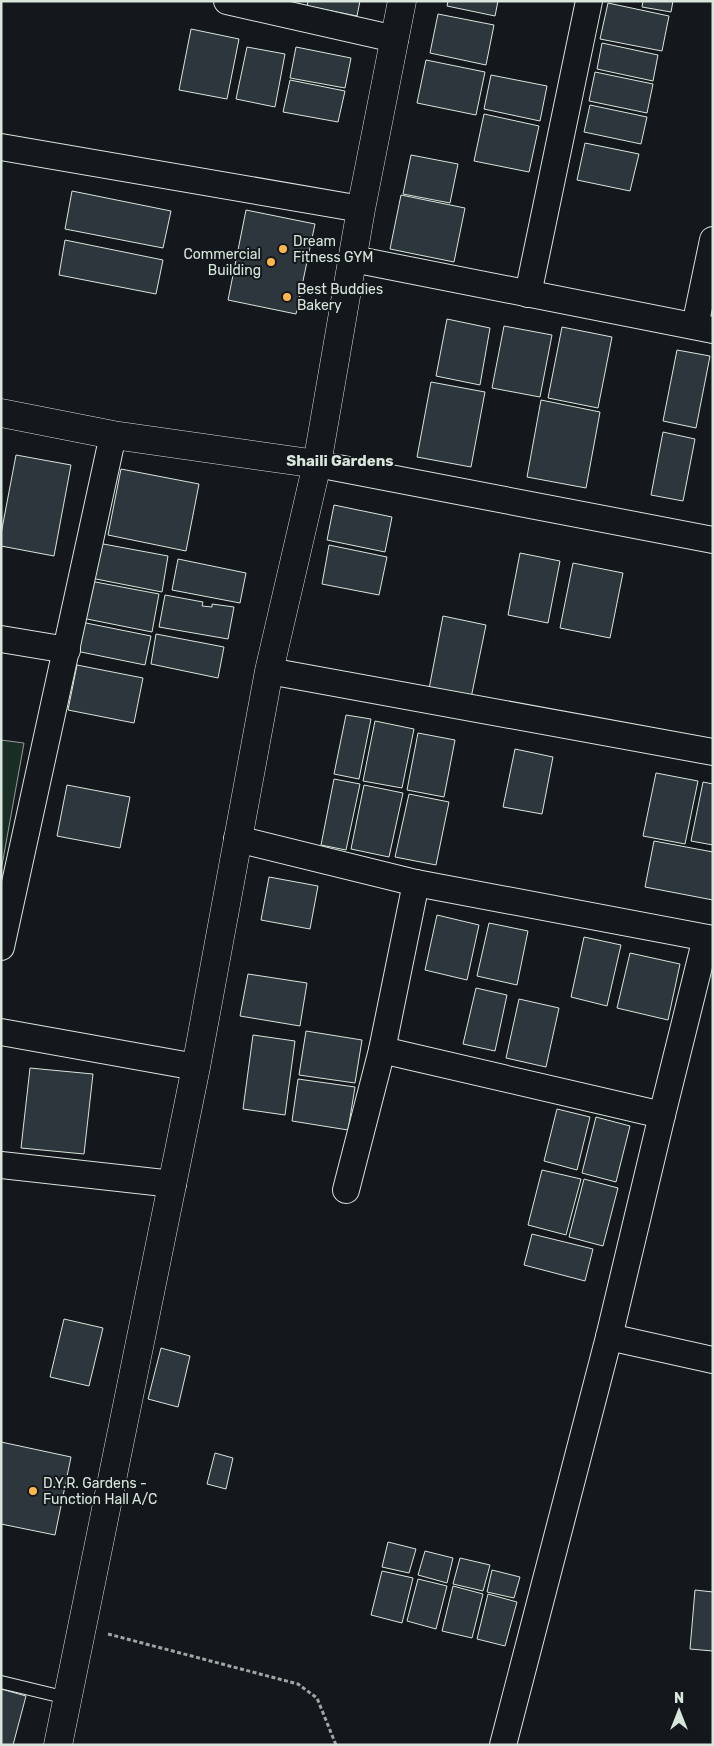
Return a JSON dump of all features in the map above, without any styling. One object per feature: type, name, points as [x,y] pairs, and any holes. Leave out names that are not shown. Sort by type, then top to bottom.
[{"type":"street","points":[[227,1],[395,38]]},
{"type":"street","points":[[58,1745],[196,1067],[269,671],[317,464],[361,209],[402,1]]},
{"type":"street","points":[[528,294],[589,1]]},
{"type":"street","points":[[1,147],[361,209]]},
{"type":"street","points":[[353,259],[704,328],[713,240]]},
{"type":"street","points":[[1,413],[113,435],[317,464],[713,540]]},
{"type":"street","points":[[1,947],[113,435]]},
{"type":"street","points":[[1,639],[67,650]]},
{"type":"street","points":[[269,671],[713,752]]},
{"type":"street","points":[[237,839],[416,882],[710,939],[662,1115],[609,1337],[503,1745]]},
{"type":"street","points":[[346,1190],[382,1050],[416,882]]},
{"type":"street","points":[[1,1032],[196,1067]]},
{"type":"street","points":[[382,1050],[662,1115]]},
{"type":"street","points":[[1,1165],[173,1184]]},
{"type":"street","points":[[609,1337],[713,1360]]},
{"type":"lane","points":[[1,1682],[67,1698]]},
{"type":"path","points":[[81,1627],[298,1684],[317,1698],[336,1745]]},
{"type":"green space","points":[[1,740],[24,743],[1,871]]},
{"type":"building","points":[[308,1],[360,1],[357,16],[307,6]]},
{"type":"building","points":[[448,1],[498,1],[495,16],[447,6]]},
{"type":"building","points":[[643,1],[673,1],[671,12],[642,7]]},
{"type":"building","points":[[608,3],[669,16],[662,51],[600,39]]},
{"type":"building","points":[[438,14],[494,25],[486,65],[430,53]]},
{"type":"building","points":[[191,29],[239,39],[227,99],[179,90]]},
{"type":"building","points":[[602,43],[658,55],[653,81],[597,69]]},
{"type":"building","points":[[247,47],[285,54],[275,107],[236,99]]},
{"type":"building","points":[[296,47],[351,58],[345,88],[290,78]]},
{"type":"building","points":[[426,60],[485,72],[476,115],[417,103]]},
{"type":"building","points":[[595,72],[653,84],[647,113],[589,101]]},
{"type":"building","points":[[491,75],[547,86],[540,121],[484,109]]},
{"type":"building","points":[[290,80],[345,91],[338,122],[283,112]]},
{"type":"building","points":[[590,105],[647,117],[641,144],[584,132]]},
{"type":"building","points":[[484,114],[539,126],[529,172],[474,161]]},
{"type":"building","points":[[585,143],[639,154],[630,191],[577,180]]},
{"type":"building","points":[[411,155],[458,164],[450,203],[403,194]]},
{"type":"building","points":[[72,191],[171,211],[163,248],[65,229]]},
{"type":"building","points":[[401,195],[465,208],[454,262],[390,249]]},
{"type":"building","name":"Commercial Building","points":[[246,210],[315,224],[296,314],[228,300]]},
{"type":"building","points":[[65,240],[163,260],[156,294],[59,275]]},
{"type":"building","points":[[447,319],[490,328],[480,385],[436,376]]},
{"type":"building","points":[[504,326],[552,335],[540,397],[492,388]]},
{"type":"building","points":[[562,327],[612,337],[598,408],[548,398]]},
{"type":"building","points":[[677,350],[710,356],[696,428],[663,421]]},
{"type":"building","points":[[431,382],[485,392],[471,467],[417,457]]},
{"type":"building","points":[[541,400],[600,412],[586,488],[527,477]]},
{"type":"building","points":[[663,432],[695,439],[683,501],[651,495]]},
{"type":"building","points":[[16,455],[71,465],[54,556],[1,546],[1,534]]},
{"type":"building","points":[[121,469],[199,484],[186,551],[108,535]]},
{"type":"building","points":[[334,505],[392,517],[385,552],[327,540]]},
{"type":"building","points":[[98,543],[168,556],[162,592],[91,578]]},
{"type":"building","points":[[329,545],[387,557],[379,595],[322,584]]},
{"type":"building","points":[[520,553],[560,561],[548,623],[508,615]]},
{"type":"building","points":[[178,559],[246,573],[240,603],[172,590]]},
{"type":"building","points":[[573,563],[623,573],[610,638],[560,628]]},
{"type":"building","points":[[90,581],[159,594],[152,632],[82,618]]},
{"type":"building","points":[[165,595],[203,602],[202,606],[212,607],[212,604],[234,607],[228,639],[159,627]]},
{"type":"building","points":[[443,616],[486,625],[471,698],[429,689]]},
{"type":"building","points":[[81,622],[151,636],[145,665],[76,651]]},
{"type":"building","points":[[156,634],[224,647],[218,678],[151,664]]},
{"type":"building","points":[[77,665],[143,678],[134,723],[68,710]]},
{"type":"building","points":[[346,715],[371,719],[359,779],[334,774]]},
{"type":"building","points":[[375,721],[414,729],[402,788],[363,781]]},
{"type":"building","points":[[418,733],[455,740],[444,797],[407,790]]},
{"type":"building","points":[[515,749],[553,757],[542,814],[503,807]]},
{"type":"building","points":[[656,773],[698,781],[685,844],[643,836]]},
{"type":"building","points":[[334,779],[360,784],[346,850],[321,845]]},
{"type":"building","points":[[703,782],[713,784],[713,845],[691,841]]},
{"type":"building","points":[[67,785],[130,797],[120,848],[57,836]]},
{"type":"building","points":[[364,785],[403,793],[389,857],[351,849]]},
{"type":"building","points":[[409,794],[449,802],[436,865],[395,857]]},
{"type":"building","points":[[654,841],[713,852],[713,900],[645,887]]},
{"type":"building","points":[[269,877],[318,886],[310,929],[261,920]]},
{"type":"building","points":[[437,915],[479,925],[467,980],[425,970]]},
{"type":"building","points":[[489,923],[528,931],[517,985],[477,976]]},
{"type":"building","points":[[584,937],[621,945],[607,1006],[571,997]]},
{"type":"building","points":[[630,953],[680,964],[668,1020],[617,1008]]},
{"type":"building","points":[[248,974],[307,983],[300,1026],[240,1016]]},
{"type":"building","points":[[476,988],[507,995],[495,1051],[463,1044]]},
{"type":"building","points":[[519,999],[559,1008],[546,1067],[506,1058]]},
{"type":"building","points":[[306,1031],[362,1040],[355,1083],[299,1075]]},
{"type":"building","points":[[253,1035],[295,1041],[285,1115],[243,1109]]},
{"type":"building","points":[[30,1068],[93,1074],[84,1154],[21,1148]]},
{"type":"building","points":[[298,1079],[355,1087],[348,1130],[292,1121]]},
{"type":"building","points":[[557,1109],[590,1117],[577,1170],[544,1161]]},
{"type":"building","points":[[596,1117],[630,1126],[616,1182],[582,1173]]},
{"type":"building","points":[[542,1170],[581,1179],[566,1235],[528,1225]]},
{"type":"building","points":[[584,1179],[618,1188],[603,1246],[569,1237]]},
{"type":"building","points":[[532,1234],[593,1249],[585,1281],[524,1265]]},
{"type":"building","points":[[64,1319],[103,1328],[89,1386],[50,1377]]},
{"type":"building","points":[[161,1348],[190,1356],[178,1407],[148,1399]]},
{"type":"building","name":"D.Y.R. Gardens - Function Hall A/C","points":[[1,1442],[71,1457],[55,1535],[1,1524]]},
{"type":"building","points":[[215,1453],[233,1458],[226,1489],[207,1484]]},
{"type":"building","points":[[388,1542],[416,1549],[409,1573],[382,1567]]},
{"type":"building","points":[[425,1551],[453,1558],[447,1583],[418,1575]]},
{"type":"building","points":[[460,1558],[490,1565],[483,1591],[453,1584]]},
{"type":"building","points":[[492,1570],[520,1577],[514,1598],[487,1592]]},
{"type":"building","points":[[382,1571],[413,1578],[402,1623],[371,1615]]},
{"type":"building","points":[[418,1579],[447,1586],[436,1629],[407,1621]]},
{"type":"building","points":[[453,1586],[483,1594],[472,1638],[442,1631]]},
{"type":"building","points":[[695,1590],[713,1592],[713,1651],[690,1649]]},
{"type":"building","points":[[488,1594],[517,1602],[505,1646],[477,1639]]},
{"type":"building","points":[[1,1689],[26,1696],[13,1745],[1,1745]]},
{"type":"place","name":"Dream Fitness GYM","points":[[283,249]]},
{"type":"place","name":"Commercial Building","points":[[271,262]]},
{"type":"place","name":"Best Buddies Bakery","points":[[287,297]]},
{"type":"place","name":"D.Y.R. Gardens - Function Hall A/C","points":[[33,1491]]},
{"type":"district","name":"Shaili Gardens","points":[[340,461]]}]
